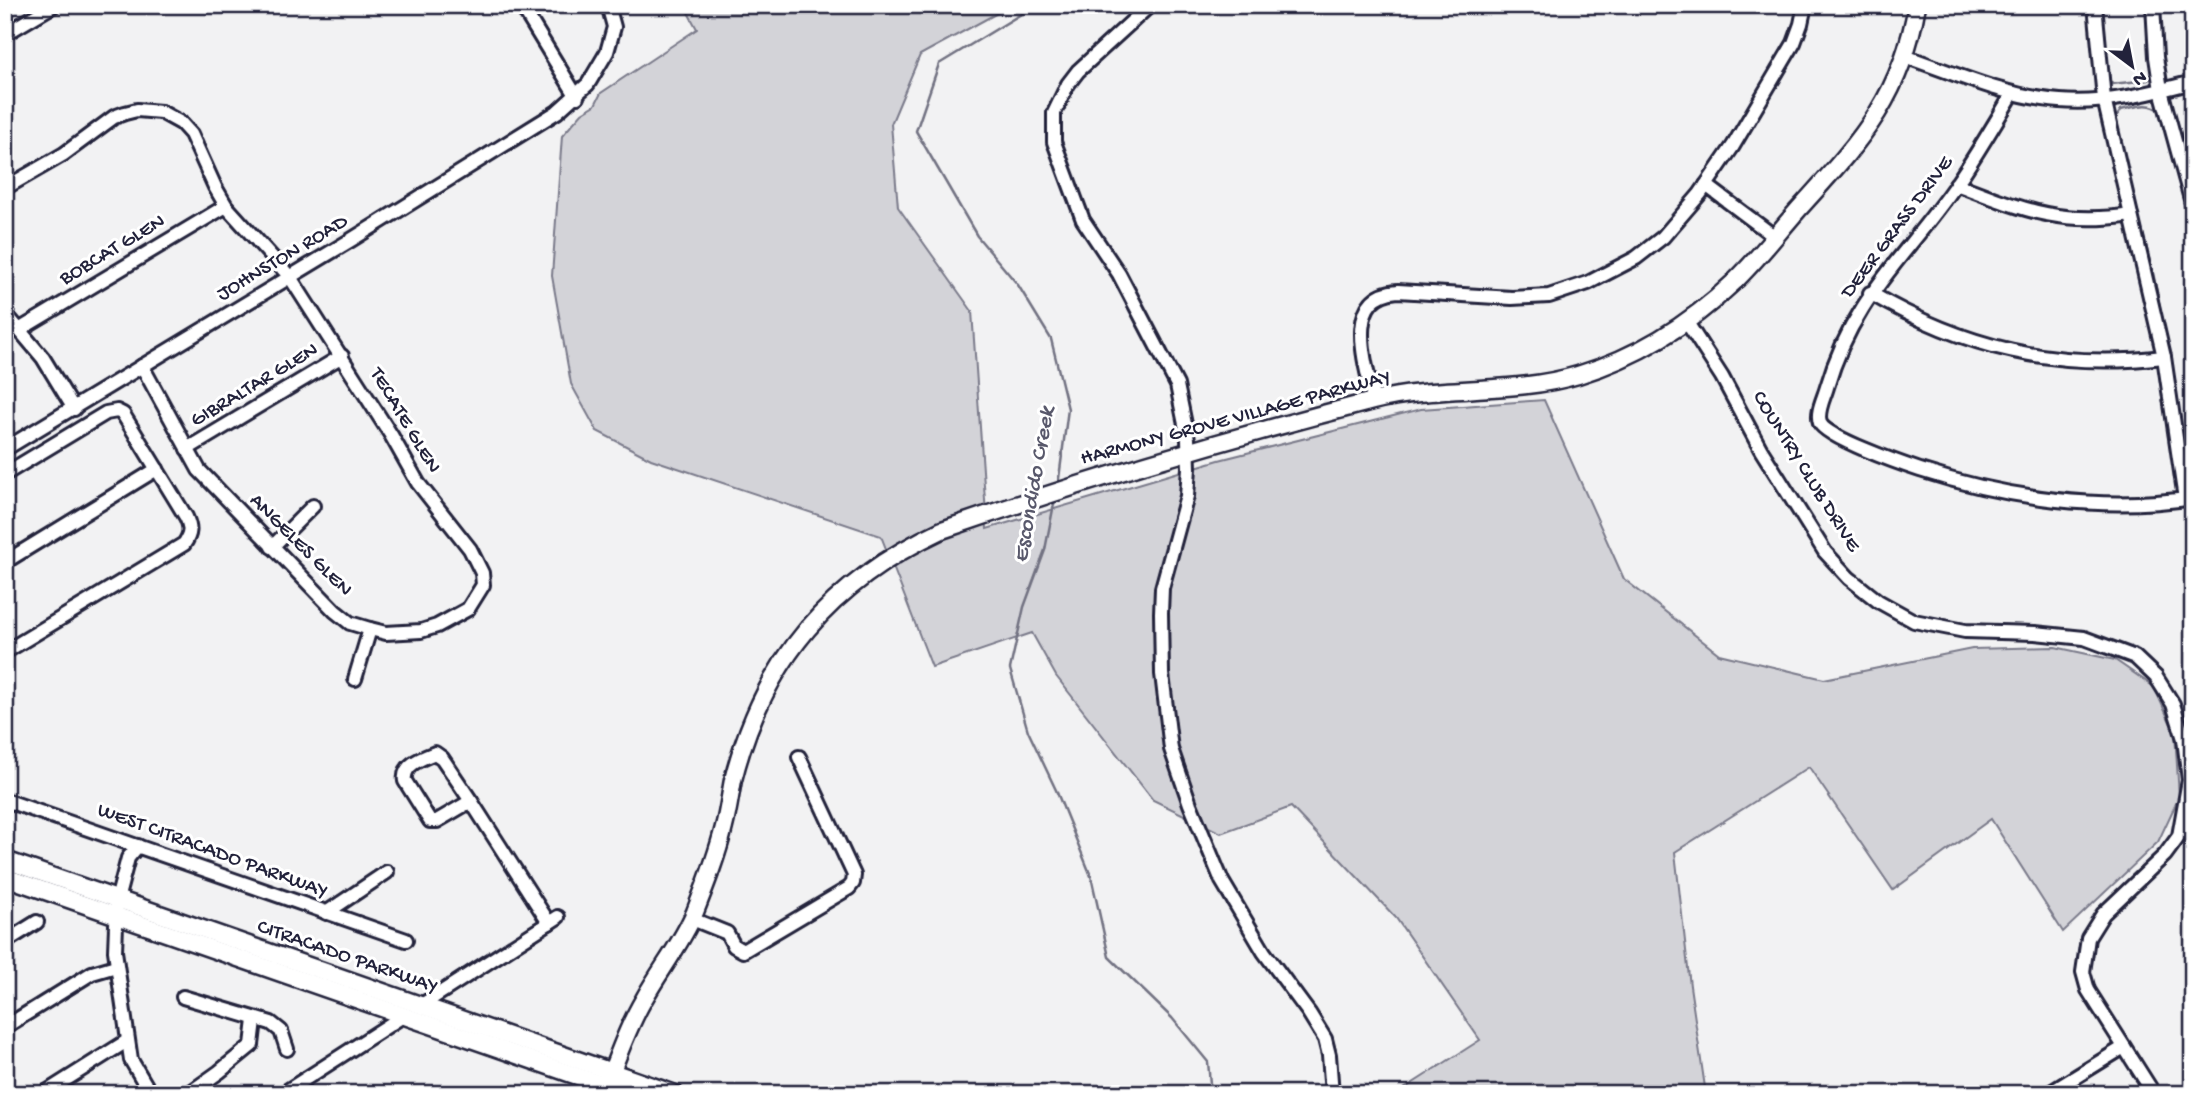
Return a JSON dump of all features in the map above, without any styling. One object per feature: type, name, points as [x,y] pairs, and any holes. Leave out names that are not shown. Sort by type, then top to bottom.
[{"type":"main road","points":[[1686,321],[1733,283],[1873,122],[1891,90],[1904,56],[1917,5]]},
{"type":"main road","name":"HARMONY GROVE VILLAGE PARKWAY","points":[[609,1079],[634,1018],[692,919],[708,879],[724,827],[734,779],[761,700],[787,655],[810,625],[875,566],[911,544],[942,530],[1155,460],[1374,401],[1421,392],[1512,388],[1563,379],[1629,355],[1658,341],[1686,321]]},
{"type":"main road","name":"CITRACADO PARKWAY","points":[[5,860],[117,908],[403,1016],[609,1079],[675,1094]]},
{"type":"main road","name":"CITRACADO PARKWAY","points":[[5,877],[117,908],[419,1006],[609,1079],[629,1094]]},
{"type":"main road","points":[[369,1004],[379,1001],[409,1011],[419,1006]]},
{"type":"street","points":[[5,34],[54,5]]},
{"type":"street","points":[[520,5],[577,97]]},
{"type":"street","name":"JOHNSTON ROAD","points":[[5,449],[546,120],[577,97],[607,52],[614,27],[608,5]]},
{"type":"street","points":[[1150,5],[1078,71],[1058,100],[1052,128],[1059,162],[1083,220],[1119,274],[1177,385],[1189,451],[1187,496],[1162,588],[1162,674],[1171,749],[1190,804],[1227,891],[1264,952],[1325,1039],[1332,1094]]},
{"type":"street","points":[[1374,401],[1362,324],[1367,308],[1375,298],[1398,291],[1469,297],[1537,298],[1576,288],[1623,265],[1651,247],[1677,222],[1733,146],[1786,59],[1798,34],[1805,5]]},
{"type":"street","points":[[2095,5],[2104,99],[2164,357],[2189,498]]},
{"type":"street","points":[[2153,5],[2161,90],[2193,207]]},
{"type":"street","points":[[1904,56],[2013,93],[2056,101],[2104,99],[2193,82]]},
{"type":"street","name":"DEER GRASS DRIVE","points":[[2013,93],[1956,184],[1870,293],[1851,324],[1836,357],[1819,413],[1822,427],[1832,434],[1922,470],[2013,493],[2109,502],[2189,498]]},
{"type":"street","name":"TECATE GLEN","points":[[5,188],[64,154],[114,117],[137,110],[160,112],[181,123],[199,147],[215,187],[226,205],[290,277],[342,356],[418,482],[477,560],[483,584]]},
{"type":"street","points":[[1956,184],[2018,208],[2057,217],[2089,220],[2131,215]]},
{"type":"street","points":[[1706,185],[1774,237]]},
{"type":"street","name":"BOBCAT GLEN","points":[[19,330],[226,205]]},
{"type":"street","points":[[1870,293],[1928,323],[2004,350],[2088,362],[2164,357]]},
{"type":"street","points":[[5,313],[43,358],[74,408]]},
{"type":"street","name":"COUNTRY CLUB DRIVE","points":[[1686,321],[1825,552],[1850,578],[1878,601],[1914,621],[1965,631],[2035,633],[2084,638],[2135,657],[2156,677],[2173,704],[2184,739],[2189,780],[2179,836],[2165,855],[2103,914],[2088,938],[2083,972],[2088,990],[2154,1094]]},
{"type":"street","name":"GIBRALTAR GLEN","points":[[187,449],[342,356]]},
{"type":"street","name":"ANGELES GLEN","points":[[142,366],[199,470],[335,611],[350,623],[370,629],[405,633],[437,626],[468,609],[483,584]]},
{"type":"street","points":[[5,474],[106,413],[117,411],[123,414],[157,469],[190,525],[191,535],[184,544],[5,653]]},
{"type":"street","points":[[5,562],[157,469]]},
{"type":"street","points":[[272,547],[313,506]]},
{"type":"street","points":[[355,679],[370,629]]},
{"type":"street","points":[[419,1006],[553,920],[442,758],[435,753],[407,768],[405,781],[430,821],[438,821],[471,801]]},
{"type":"street","points":[[692,919],[727,933],[734,946],[743,951],[849,888],[853,883],[854,874],[799,757]]},
{"type":"street","name":"WEST CITRACADO PARKWAY","points":[[5,800],[406,940]]},
{"type":"street","points":[[138,846],[128,858],[117,908],[116,965],[131,1060],[151,1094]]},
{"type":"street","points":[[326,913],[387,872]]},
{"type":"street","points":[[5,942],[37,922]]},
{"type":"street","points":[[5,1027],[92,973],[116,965]]},
{"type":"street","points":[[183,997],[276,1025],[287,1048]]},
{"type":"street","points":[[282,1094],[403,1016]]},
{"type":"street","points":[[188,1094],[252,1045],[255,1020]]},
{"type":"street","points":[[43,1094],[127,1041]]},
{"type":"street","points":[[2048,1094],[2124,1047]]},
{"type":"shaded area","points":[[684,5],[1012,5],[920,55],[891,124],[898,207],[972,311],[987,529],[1219,460],[1421,409],[1544,400],[1624,579],[1719,654],[1824,679],[1972,649],[2055,647],[2115,660],[2154,687],[2175,733],[2179,797],[2158,842],[2063,932],[1991,819],[1893,890],[1809,767],[1675,852],[1690,986],[1706,1094],[1396,1094],[1480,1040],[1396,918],[1291,807],[1221,833],[1153,800],[1056,676],[1032,633],[932,667],[881,536],[651,459],[597,431],[571,384],[552,276],[562,136],[582,113],[595,105],[601,93],[697,29]]},
{"type":"waterway","name":"Escondido Creek","points":[[1036,5],[939,64],[916,131],[977,236],[1018,285],[1051,339],[1068,409],[1058,486]]},
{"type":"waterway","points":[[2108,78],[2112,84],[2148,80],[2153,73]]},
{"type":"waterway","points":[[2115,120],[2121,110],[2137,106],[2148,105],[2161,112]]},
{"type":"waterway","points":[[2169,142],[2193,232]]},
{"type":"waterway","points":[[2130,184],[2153,273],[2169,352]]},
{"type":"waterway","points":[[2171,362],[2188,479],[2193,485]]},
{"type":"waterway","name":"Escondido Creek","points":[[1055,499],[1045,550],[1024,607],[1010,669],[1028,731],[1056,790],[1091,876],[1109,957],[1172,1018],[1208,1062],[1211,1094]]}]
